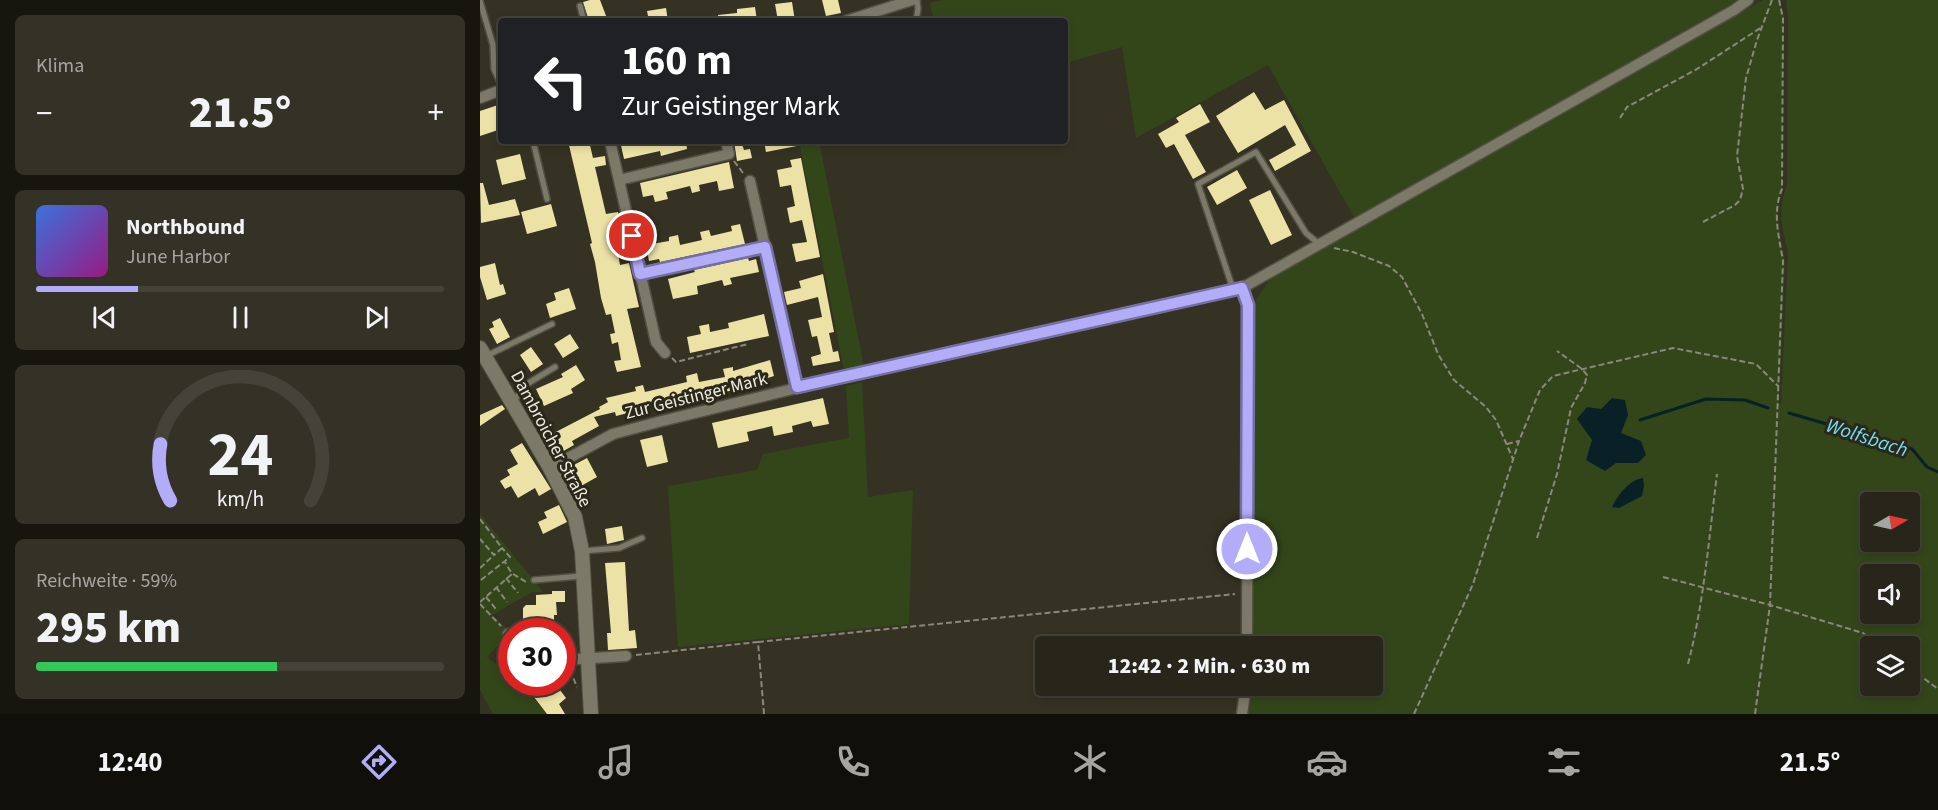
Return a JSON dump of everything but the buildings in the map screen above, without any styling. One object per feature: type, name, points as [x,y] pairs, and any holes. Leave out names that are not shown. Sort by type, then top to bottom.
[{"type":"street","points":[[855,18],[912,0]]},
{"type":"street","name":"Zur Geistinger Mark","points":[[550,468],[613,434],[797,387],[1238,288],[1714,22],[1748,0]]},
{"type":"street","points":[[480,98],[498,91]]},
{"type":"street","points":[[611,144],[656,342],[665,353]]},
{"type":"street","points":[[619,180],[729,154],[727,144]]},
{"type":"street","points":[[750,181],[797,387]]},
{"type":"street","points":[[640,274],[765,247]]},
{"type":"street","points":[[1238,288],[1248,305],[1247,636]]},
{"type":"street","name":"Dambroicher Straße","points":[[482,352],[550,468],[574,517],[582,551],[591,714]]},
{"type":"street","points":[[576,660],[626,656]]},
{"type":"street","points":[[1242,714],[1245,696]]},
{"type":"lane","points":[[916,18],[917,0]]},
{"type":"lane","points":[[480,1],[494,45],[494,69],[498,78]]},
{"type":"lane","points":[[580,6],[583,18]]},
{"type":"lane","points":[[534,144],[547,199]]},
{"type":"lane","points":[[1238,288],[1198,184],[1256,152],[1306,233],[1319,244]]},
{"type":"lane","points":[[482,352],[552,324]]},
{"type":"lane","points":[[512,403],[527,384],[555,367]]},
{"type":"lane","points":[[582,551],[619,548],[642,538]]},
{"type":"lane","points":[[534,580],[583,576]]},
{"type":"path","points":[[1703,222],[1735,206],[1740,200],[1743,189],[1737,156],[1746,78],[1772,0]]},
{"type":"path","points":[[1755,714],[1770,605],[1783,261],[1776,222],[1777,199],[1782,189],[1783,18],[1779,0]]},
{"type":"path","points":[[1620,118],[1628,107],[1697,69],[1762,27]]},
{"type":"path","points":[[729,154],[750,181]]},
{"type":"path","points":[[1319,244],[1353,252],[1389,266],[1402,277],[1422,314],[1438,354],[1454,380],[1486,407],[1496,420],[1513,459]]},
{"type":"path","points":[[665,353],[676,362],[748,345]]},
{"type":"path","points":[[1414,714],[1473,584],[1519,441],[1540,390],[1553,376],[1673,348],[1756,364],[1778,386]]},
{"type":"path","points":[[1537,538],[1557,474],[1571,408],[1587,375],[1557,351]]},
{"type":"path","points":[[1507,444],[1519,441]]},
{"type":"path","points":[[1688,664],[1696,633],[1717,474]]},
{"type":"path","points":[[480,519],[510,557],[480,580]]},
{"type":"path","points":[[480,539],[494,555]]},
{"type":"path","points":[[480,568],[502,548]]},
{"type":"path","points":[[480,558],[485,564]]},
{"type":"path","points":[[504,562],[512,574],[526,582],[534,580]]},
{"type":"path","points":[[498,623],[480,603],[512,574]]},
{"type":"path","points":[[1663,577],[1770,605],[1867,636]]},
{"type":"path","points":[[506,578],[518,593]]},
{"type":"path","points":[[496,587],[507,602]]},
{"type":"path","points":[[626,656],[1247,593]]},
{"type":"path","points":[[486,597],[496,609]]},
{"type":"path","points":[[758,642],[764,714]]},
{"type":"path","points":[[1920,676],[1938,689]]},
{"type":"green space","points":[[943,0],[1737,0],[1355,219],[1268,65],[1136,138],[1122,47],[1068,62],[1068,18],[933,18],[930,3]]},
{"type":"green space","points":[[1763,0],[1780,0],[1784,18],[1782,189],[1778,223],[1785,261],[1779,403],[1781,404],[1788,251],[1782,218],[1782,202],[1787,185],[1788,20],[1786,0],[1938,0],[1938,714],[1249,714],[1252,696],[1383,696],[1383,636],[1254,636],[1253,305],[1270,279]]},
{"type":"green space","points":[[800,144],[820,144],[864,367],[844,371]]},
{"type":"green space","points":[[862,382],[868,497],[913,490],[909,624],[678,647],[668,486],[757,470],[763,454],[849,438],[846,386]]},
{"type":"green space","points":[[480,514],[543,592],[532,592],[492,615],[498,620],[498,646],[487,657],[498,665],[498,696],[532,696],[547,714],[493,714],[480,690]]},
{"type":"water","points":[[1612,398],[1625,400],[1628,415],[1621,433],[1641,441],[1646,455],[1638,463],[1616,463],[1605,471],[1586,460],[1592,440],[1577,419],[1587,407],[1601,409]]},
{"type":"water","points":[[1643,478],[1642,496],[1619,508],[1612,507],[1629,485]]},
{"type":"waterway","name":"Wolfsbach","points":[[1640,420],[1706,399],[1745,400],[1768,408]]},
{"type":"waterway","name":"Wolfsbach","points":[[1789,413],[1912,449],[1927,467],[1938,472]]},
{"type":"route","points":[[632,236],[640,274],[765,247],[797,387],[1242,288],[1248,305],[1247,549]]}]
